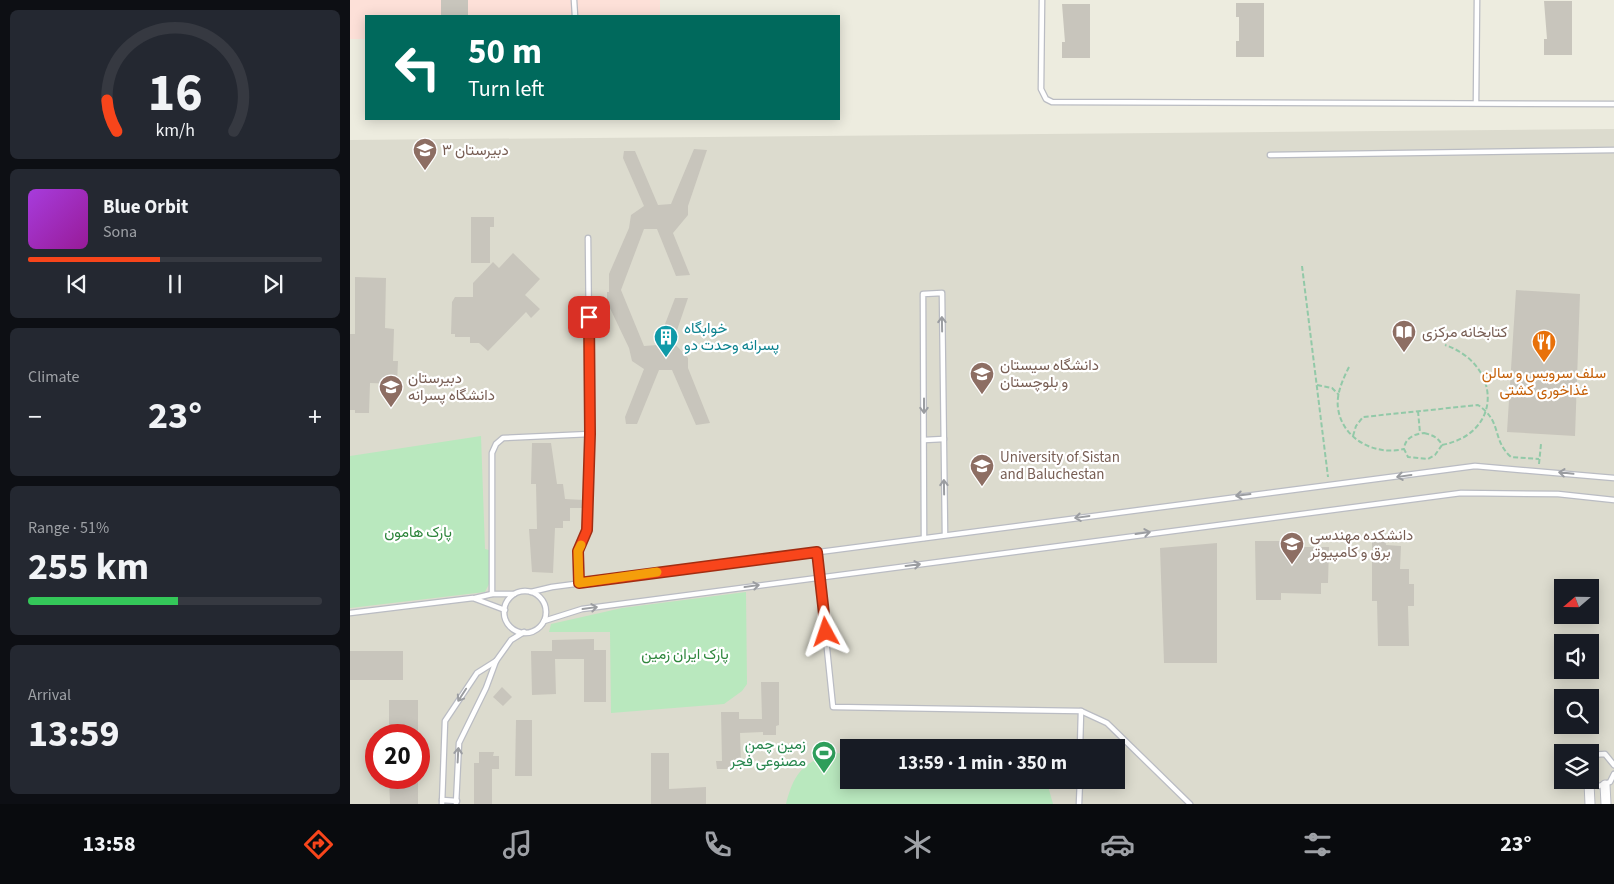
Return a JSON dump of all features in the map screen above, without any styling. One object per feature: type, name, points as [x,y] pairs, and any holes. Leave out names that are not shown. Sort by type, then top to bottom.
[{"type":"street","points":[[1605,785],[1606,804]]},
{"type":"street","points":[[1589,789],[1590,804]]},
{"type":"lane","points":[[574,0],[575,15]]},
{"type":"lane","points":[[1042,0],[1042,89],[1046,99],[1052,102],[1614,104]]},
{"type":"lane","points":[[1476,103],[1477,0]]},
{"type":"lane","points":[[1270,155],[1614,150]]},
{"type":"lane","points":[[579,583],[578,551],[587,530],[590,434],[588,238]]},
{"type":"lane","points":[[924,538],[923,294],[942,293],[945,535]]},
{"type":"lane","points":[[492,594],[492,453],[496,444],[503,438],[590,434]]},
{"type":"lane","points":[[924,440],[944,439]]},
{"type":"lane","points":[[350,613],[492,594],[531,592],[579,583],[1475,466],[1539,470],[1614,478]]},
{"type":"lane","points":[[515,594],[510,598],[505,610],[508,624],[513,629],[524,632],[534,631],[544,621],[582,609],[1461,493],[1558,494],[1614,500]]},
{"type":"lane","points":[[817,552],[833,707],[1081,711],[1107,723],[1190,804]]},
{"type":"lane","points":[[531,592],[544,602],[546,608],[544,621]]},
{"type":"lane","points":[[473,598],[505,610]]},
{"type":"lane","points":[[496,661],[477,673],[445,721],[442,802],[456,802],[459,743],[486,688],[496,661],[511,640],[524,632]]},
{"type":"lane","points":[[1080,739],[1081,711]]},
{"type":"lane","points":[[1599,753],[1605,754],[1614,765]]},
{"type":"lane","points":[[1599,786],[1605,785],[1614,774]]},
{"type":"lane","points":[[1080,789],[1080,804]]},
{"type":"path","points":[[1302,266],[1329,485]]},
{"type":"path","points":[[1442,445],[1434,436],[1420,433],[1410,437],[1405,442],[1404,448],[1408,457],[1428,459],[1435,455],[1442,445],[1464,438],[1474,430],[1486,411],[1486,385],[1477,364],[1456,349],[1445,345]]},
{"type":"path","points":[[1349,367],[1339,395],[1339,416],[1353,436],[1376,450],[1396,451],[1404,448]]},
{"type":"path","points":[[1317,385],[1332,388],[1339,395]]},
{"type":"path","points":[[1353,436],[1356,426],[1363,417],[1478,405],[1494,420],[1498,442],[1511,457],[1539,459]]},
{"type":"path","points":[[1418,412],[1420,433]]},
{"type":"path","points":[[1539,470],[1541,444]]},
{"type":"shaded area","points":[[350,0],[660,0],[660,15],[365,15],[365,39],[350,39]]},
{"type":"shaded area","name":"University of Sistan and Baluchestan","points":[[1614,129],[1614,804],[350,804],[350,140]]},
{"type":"green space","name":"پارک هامون","points":[[481,436],[485,549],[489,550],[489,584],[485,592],[350,608],[350,456]]},
{"type":"green space","name":"پارک ایران زمین","points":[[746,592],[747,684],[742,691],[724,704],[611,713],[610,632],[549,632],[551,624],[622,608]]},
{"type":"green space","name":"زمین چمن مصنوعی فجر","points":[[834,753],[840,753],[840,789],[1049,789],[1053,804],[786,804],[789,793],[801,770]]},
{"type":"building","points":[[441,0],[468,0],[468,15],[441,15]]},
{"type":"building","points":[[1544,1],[1572,1],[1572,55],[1544,55],[1544,39],[1547,39]]},
{"type":"building","points":[[1236,3],[1264,3],[1264,57],[1236,57],[1236,41],[1239,41],[1239,17],[1236,17]]},
{"type":"building","points":[[1062,4],[1090,4],[1090,58],[1062,58],[1062,42],[1065,42]]},
{"type":"building","points":[[694,149],[707,150],[688,206],[688,215],[673,233],[690,275],[676,276],[657,229],[644,229],[621,290],[644,346],[657,345],[675,298],[688,298],[673,342],[688,358],[688,368],[710,423],[696,425],[672,370],[659,370],[637,424],[626,424],[625,417],[644,369],[632,361],[629,348],[607,302],[607,292],[609,292],[609,274],[629,228],[631,215],[644,206],[623,158],[624,151],[635,151],[658,205],[671,204]]},
{"type":"building","points":[[471,217],[494,217],[494,227],[490,227],[490,263],[471,263]]},
{"type":"building","points":[[513,253],[540,279],[525,295],[540,309],[531,318],[526,312],[488,351],[479,343],[470,343],[470,337],[455,337],[455,334],[451,334],[452,302],[455,297],[473,297],[473,283],[493,262],[499,268]]},
{"type":"building","points":[[355,277],[386,278],[385,328],[394,329],[393,361],[398,361],[397,384],[370,383],[369,413],[355,413],[355,410],[350,410],[350,334],[355,334]]},
{"type":"building","name":"سلف سرویس و سالن غذاخوری کشتی","points":[[1516,290],[1580,294],[1575,436],[1507,432]]},
{"type":"building","points":[[532,443],[551,443],[557,484],[563,484],[565,499],[584,500],[584,508],[570,508],[570,521],[563,521],[563,528],[555,528],[553,573],[532,572],[529,529],[537,529],[536,484],[531,484]]},
{"type":"building","points":[[1372,539],[1385,539],[1386,545],[1401,546],[1400,569],[1409,569],[1409,584],[1414,584],[1414,606],[1408,606],[1409,646],[1378,646],[1377,601],[1372,601]]},
{"type":"building","name":"دانشکده مهندسی برق و کامپیوتر","points":[[1255,541],[1298,541],[1298,547],[1329,547],[1328,583],[1321,583],[1321,594],[1281,593],[1281,600],[1256,600]]},
{"type":"building","points":[[1217,543],[1217,663],[1164,663],[1160,548]]},
{"type":"building","points":[[594,639],[594,650],[606,650],[606,702],[584,702],[584,659],[555,659],[556,694],[532,695],[531,651],[552,651],[552,640]]},
{"type":"building","points":[[350,651],[403,651],[403,680],[350,680]]},
{"type":"building","points":[[761,682],[779,682],[779,725],[776,726],[776,735],[763,735],[763,732],[740,733],[741,761],[744,761],[744,769],[717,769],[716,761],[722,761],[721,712],[739,712],[739,719],[762,719]]},
{"type":"building","points":[[502,687],[512,697],[503,706],[493,697]]},
{"type":"building","points":[[389,700],[418,700],[418,724],[389,724]]},
{"type":"building","points":[[516,720],[532,720],[532,776],[515,776]]},
{"type":"building","points":[[479,752],[494,752],[493,756],[499,756],[499,769],[492,769],[492,804],[474,804],[474,763],[479,763]]},
{"type":"building","points":[[651,753],[669,753],[669,789],[706,787],[706,804],[651,804]]},
{"type":"building","points":[[389,789],[418,789],[418,804],[390,804]]},
{"type":"slow traffic","points":[[581,545],[578,551],[579,583],[657,572]]},
{"type":"place","name":"دبیرستان ۳","points":[[425,171]]},
{"type":"place","name":"کتابخانه مرکزی","points":[[1404,353]]},
{"type":"place","name":"خوابگاه پسرانه وحدت دو","points":[[666,358]]},
{"type":"place","name":"سلف سرویس و سالن غذاخوری کشتی","points":[[1544,363]]},
{"type":"place","name":"دانشگاه سیستان و بلوچستان","points":[[982,395]]},
{"type":"place","name":"دبیرستان دانشگاه پسرانه","points":[[391,408]]},
{"type":"place","name":"University of Sistan and Baluchestan","points":[[982,487]]},
{"type":"place","name":"دانشکده مهندسی برق و کامپیوتر","points":[[1292,565]]},
{"type":"place","name":"زمین چمن مصنوعی فجر","points":[[824,774]]},
{"type":"route","points":[[589,317],[590,434],[587,530],[578,551],[579,583],[817,552],[826,632]]}]
